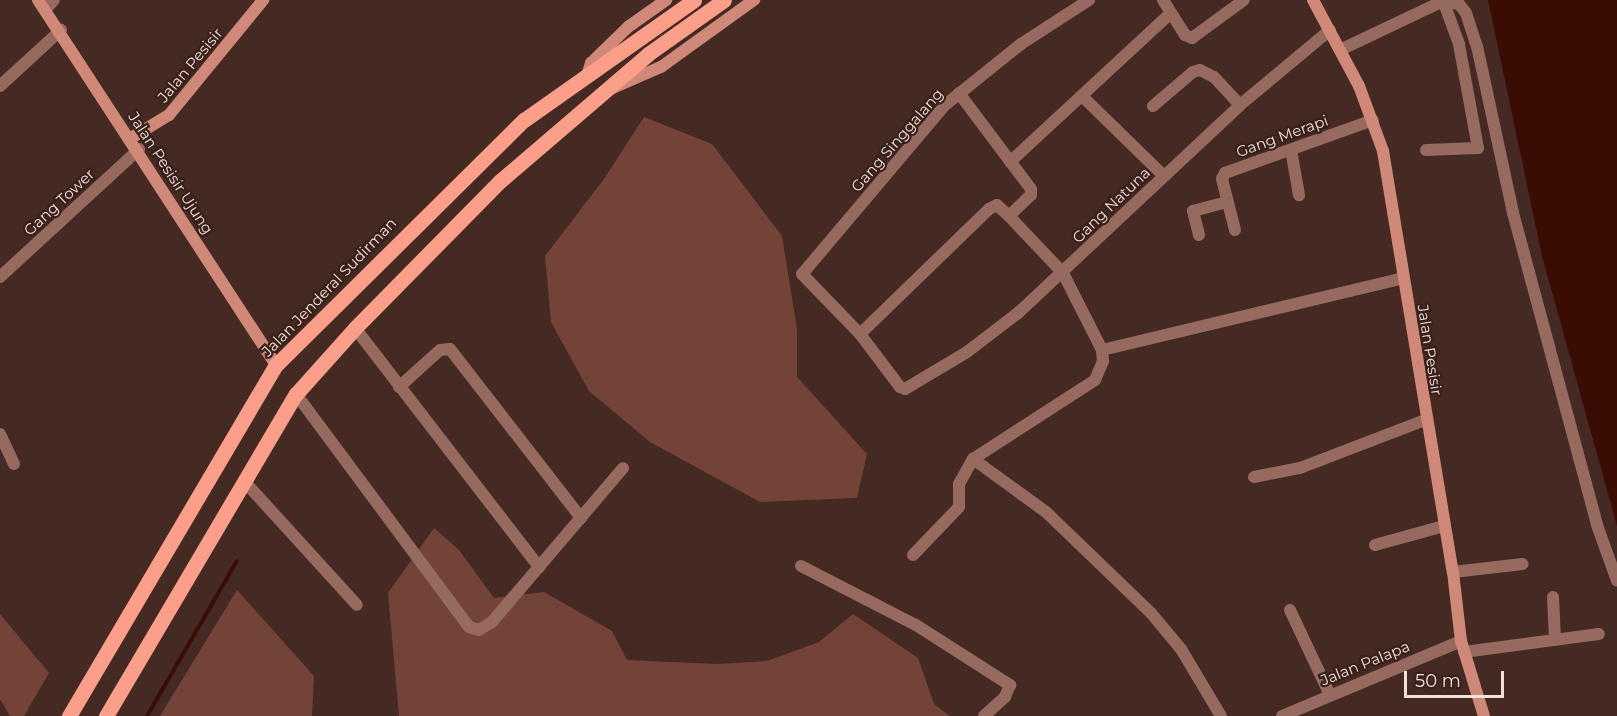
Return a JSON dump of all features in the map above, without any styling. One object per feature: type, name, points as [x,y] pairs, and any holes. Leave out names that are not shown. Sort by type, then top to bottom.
[{"type":"main road","name":"Jalan Jenderal Sudirman","points":[[69,716],[276,364],[524,120],[694,0]]},
{"type":"main road","points":[[106,716],[296,394],[354,328],[500,181],[648,54],[723,0]]},
{"type":"street","points":[[41,5],[54,0]]},
{"type":"street","name":"Jalan Pesisir","points":[[131,138],[169,115],[263,0]]},
{"type":"street","points":[[587,76],[591,63],[628,27],[666,0]]},
{"type":"street","points":[[602,92],[641,79],[661,67],[754,0]]},
{"type":"street","name":"Gang Singgalang","points":[[860,334],[802,274],[921,132],[959,93],[1021,44],[1089,0]]},
{"type":"street","points":[[1163,0],[1185,35],[1194,38],[1244,0]]},
{"type":"street","name":"Jalan Pesisir","points":[[1313,0],[1373,120],[1387,171],[1425,420],[1454,572],[1463,647],[1484,716]]},
{"type":"street","points":[[1340,50],[1443,1],[1463,8],[1478,46],[1513,213],[1597,525],[1617,580]]},
{"type":"street","points":[[1426,150],[1478,148],[1464,64],[1443,1]]},
{"type":"street","name":"Jalan Pesisir Ujung","points":[[41,5],[61,30],[139,149],[276,364]]},
{"type":"street","points":[[1010,162],[1083,97],[1171,13]]},
{"type":"street","points":[[0,86],[61,30]]},
{"type":"street","name":"Gang Natuna","points":[[860,334],[890,376],[905,389],[967,352],[1063,273],[1163,175],[1240,105],[1330,30]]},
{"type":"street","points":[[1153,106],[1193,72],[1200,70],[1214,76],[1240,105]]},
{"type":"street","points":[[959,93],[1032,193],[1009,216]]},
{"type":"street","points":[[1083,97],[1163,175]]},
{"type":"street","name":"Gang Merapi","points":[[1235,230],[1226,202],[1222,179],[1225,173],[1373,120]]},
{"type":"street","name":"Gang Tower","points":[[0,277],[139,149]]},
{"type":"street","points":[[1291,150],[1299,195]]},
{"type":"street","points":[[1198,236],[1193,211],[1226,202]]},
{"type":"street","points":[[860,334],[989,209],[997,206],[1063,273],[1102,350],[1101,370],[1095,380],[973,459],[959,484],[959,507],[913,555]]},
{"type":"street","points":[[1102,350],[1404,278]]},
{"type":"street","points":[[354,328],[539,567]]},
{"type":"street","points":[[399,387],[440,350],[450,349],[580,518]]},
{"type":"street","points":[[296,394],[469,627],[479,630],[492,622],[623,468]]},
{"type":"street","points":[[1254,477],[1300,468],[1425,420]]},
{"type":"street","points":[[0,434],[14,464]]},
{"type":"street","points":[[973,459],[1046,512],[1151,613],[1181,649],[1221,716]]},
{"type":"street","points":[[245,482],[357,605]]},
{"type":"street","points":[[1376,545],[1444,526]]},
{"type":"street","points":[[1454,572],[1523,564]]},
{"type":"street","points":[[801,566],[916,625],[1010,685],[1005,697],[987,715]]},
{"type":"street","points":[[1553,597],[1555,640]]},
{"type":"street","points":[[1290,610],[1329,693]]},
{"type":"street","name":"Jalan Palapa","points":[[1282,716],[1329,693],[1463,647],[1599,634]]},
{"type":"shaded area","points":[[1488,0],[1617,0],[1617,526],[1542,256]]},
{"type":"shaded area","points":[[644,117],[712,144],[782,236],[797,329],[797,377],[867,454],[857,498],[760,502],[650,442],[589,391],[551,322],[545,256],[604,179]]},
{"type":"shaded area","points":[[434,528],[459,550],[494,598],[544,592],[612,631],[627,660],[717,664],[767,661],[819,642],[853,614],[918,658],[934,704],[950,716],[399,716],[388,593]]},
{"type":"shaded area","points":[[237,590],[314,676],[312,716],[160,716]]},
{"type":"shaded area","points":[[0,614],[49,673],[24,716],[10,716],[0,699]]},
{"type":"waterway","points":[[147,716],[237,561]]}]
